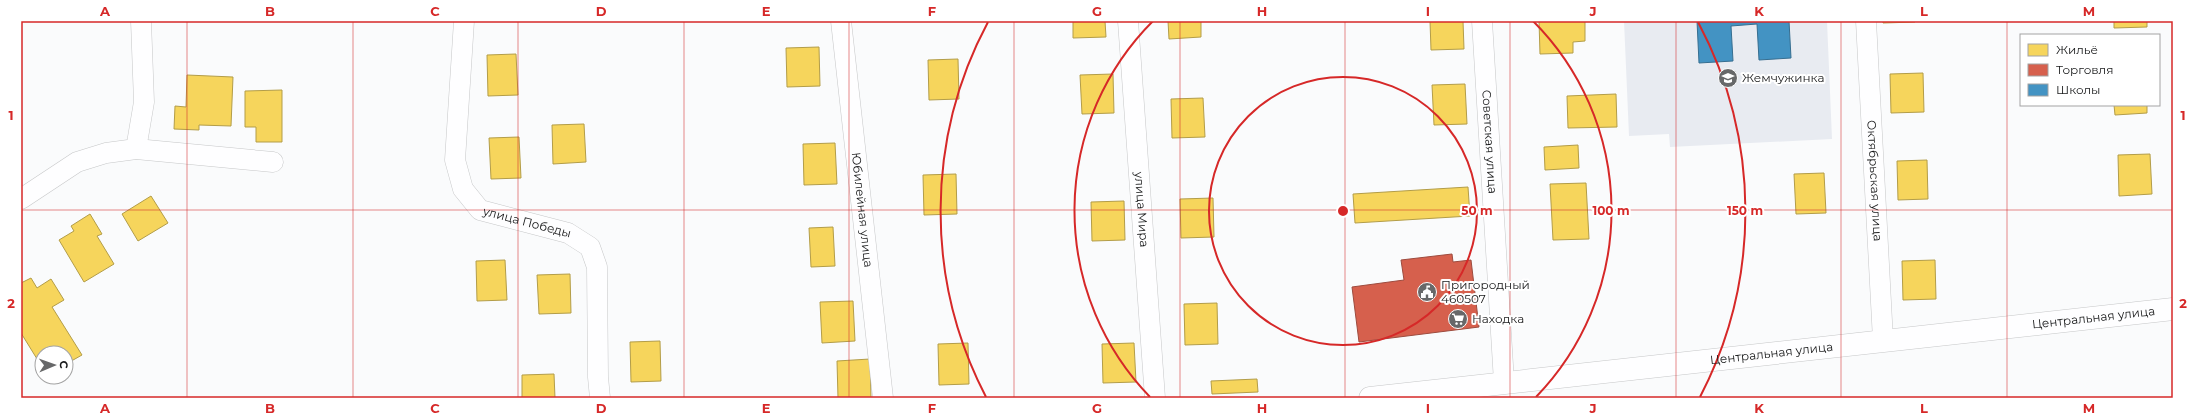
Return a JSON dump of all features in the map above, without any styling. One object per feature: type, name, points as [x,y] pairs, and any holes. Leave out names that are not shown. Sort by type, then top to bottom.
[{"type":"street","points":[[136,149],[144,102],[141,21]]},
{"type":"street","name":"улица Победы","points":[[464,21],[455,160],[463,189],[480,210],[568,233],[590,247],[597,267],[598,376],[600,398]]},
{"type":"street","name":"Юбилейная улица","points":[[841,21],[883,398]]},
{"type":"street","name":"улица Мира","points":[[1128,21],[1155,398]]},
{"type":"street","name":"Советская улица","points":[[1482,21],[1504,382]]},
{"type":"street","name":"Октябрьская улица","points":[[1866,21],[1883,340]]},
{"type":"street","points":[[21,198],[77,162],[106,153],[136,149],[273,162]]},
{"type":"street","name":"Центральная улица","points":[[1370,398],[2173,309]]},
{"type":"shaded area","name":"Жемчужинка","points":[[1624,21],[1827,21],[1832,139],[1670,147],[1669,134],[1629,136]]},
{"type":"building: Жильё","points":[[1073,21],[1105,21],[1106,37],[1073,38]]},
{"type":"building: Жильё","points":[[1168,21],[1201,21],[1201,37],[1169,39]]},
{"type":"building: Жильё","points":[[1430,21],[1463,21],[1464,49],[1431,50]]},
{"type":"building: Жильё","points":[[1539,21],[1585,21],[1585,41],[1573,42],[1573,53],[1540,54]]},
{"type":"building: Жильё","points":[[1883,21],[1915,21],[1915,22],[1883,23]]},
{"type":"building: Жильё","points":[[2114,21],[2147,21],[2147,27],[2114,28]]},
{"type":"building: Жильё","points":[[819,47],[820,86],[787,87],[786,48]]},
{"type":"building: Жильё","points":[[516,54],[518,95],[488,96],[487,55]]},
{"type":"building: Жильё","points":[[958,59],[959,99],[929,100],[928,60]]},
{"type":"building: Жильё","points":[[1923,73],[1924,112],[1891,113],[1890,74]]},
{"type":"building: Жильё","points":[[1113,74],[1114,113],[1082,114],[1080,75]]},
{"type":"building: Жильё","points":[[187,75],[233,77],[231,126],[199,125],[199,130],[174,129],[175,106],[186,107]]},
{"type":"building: Жильё","points":[[1465,84],[1467,124],[1434,125],[1432,85]]},
{"type":"building: Жильё","points":[[282,90],[282,142],[256,142],[256,127],[245,127],[245,91]]},
{"type":"building: Жильё","points":[[1616,94],[1617,127],[1568,128],[1567,96]]},
{"type":"building: Жильё","points":[[1203,98],[1205,137],[1172,138],[1171,99]]},
{"type":"building: Жильё","points":[[2114,106],[2147,106],[2147,113],[2115,115]]},
{"type":"building: Жильё","points":[[584,124],[586,162],[553,164],[552,125]]},
{"type":"building: Жильё","points":[[519,137],[521,178],[491,179],[489,138]]},
{"type":"building: Жильё","points":[[835,143],[837,184],[804,185],[803,144]]},
{"type":"building: Жильё","points":[[1578,145],[1579,168],[1545,170],[1544,147]]},
{"type":"building: Жильё","points":[[2150,154],[2152,194],[2119,196],[2118,155]]},
{"type":"building: Жильё","points":[[1927,160],[1928,199],[1898,200],[1897,161]]},
{"type":"building: Жильё","points":[[1824,173],[1826,213],[1796,214],[1794,174]]},
{"type":"building: Жильё","points":[[956,174],[957,214],[924,215],[923,175]]},
{"type":"building: Жильё","points":[[1586,183],[1589,239],[1553,240],[1550,184]]},
{"type":"building: Жильё","points":[[1468,187],[1470,216],[1355,223],[1353,194]]},
{"type":"building: Жильё","points":[[151,196],[168,223],[138,241],[122,214]]},
{"type":"building: Жильё","points":[[1213,198],[1214,237],[1181,238],[1180,199]]},
{"type":"building: Жильё","points":[[1124,201],[1125,240],[1092,241],[1091,202]]},
{"type":"building: Жильё","points":[[90,214],[102,234],[97,236],[114,264],[84,282],[59,240],[74,231],[71,226]]},
{"type":"building: Жильё","points":[[833,227],[835,266],[811,267],[809,228]]},
{"type":"building: Жильё","points":[[505,260],[507,300],[477,301],[476,261]]},
{"type":"building: Жильё","points":[[1935,260],[1936,299],[1903,300],[1902,261]]},
{"type":"building: Жильё","points":[[570,274],[571,313],[539,314],[537,275]]},
{"type":"building: Жильё","points":[[31,278],[37,288],[51,279],[64,300],[52,307],[82,355],[74,360],[74,345],[34,345],[34,354],[21,333],[21,283]]},
{"type":"building: Жильё","points":[[853,301],[855,341],[822,343],[820,302]]},
{"type":"building: Жильё","points":[[1217,303],[1218,344],[1185,345],[1184,304]]},
{"type":"building: Жильё","points":[[660,341],[661,381],[631,382],[630,342]]},
{"type":"building: Жильё","points":[[968,343],[969,384],[939,385],[938,344]]},
{"type":"building: Жильё","points":[[1134,343],[1136,382],[1103,383],[1102,344]]},
{"type":"building: Жильё","points":[[870,359],[871,398],[838,398],[837,361]]},
{"type":"building: Жильё","points":[[554,374],[555,398],[522,398],[522,375]]},
{"type":"building: Жильё","points":[[1257,379],[1258,392],[1212,394],[1211,381]]},
{"type":"building: Торговля","points":[[1452,254],[1453,262],[1471,260],[1479,327],[1359,342],[1352,287],[1404,280],[1401,260]]},
{"type":"building: Школы","points":[[1697,21],[1789,21],[1791,58],[1759,60],[1757,24],[1731,26],[1733,61],[1699,63]]},
{"type":"place","name":"Жемчужинка","points":[[1728,78]]},
{"type":"place","name":"Пригородный 460507","points":[[1427,292]]},
{"type":"place","name":"Находка","points":[[1458,319]]}]
